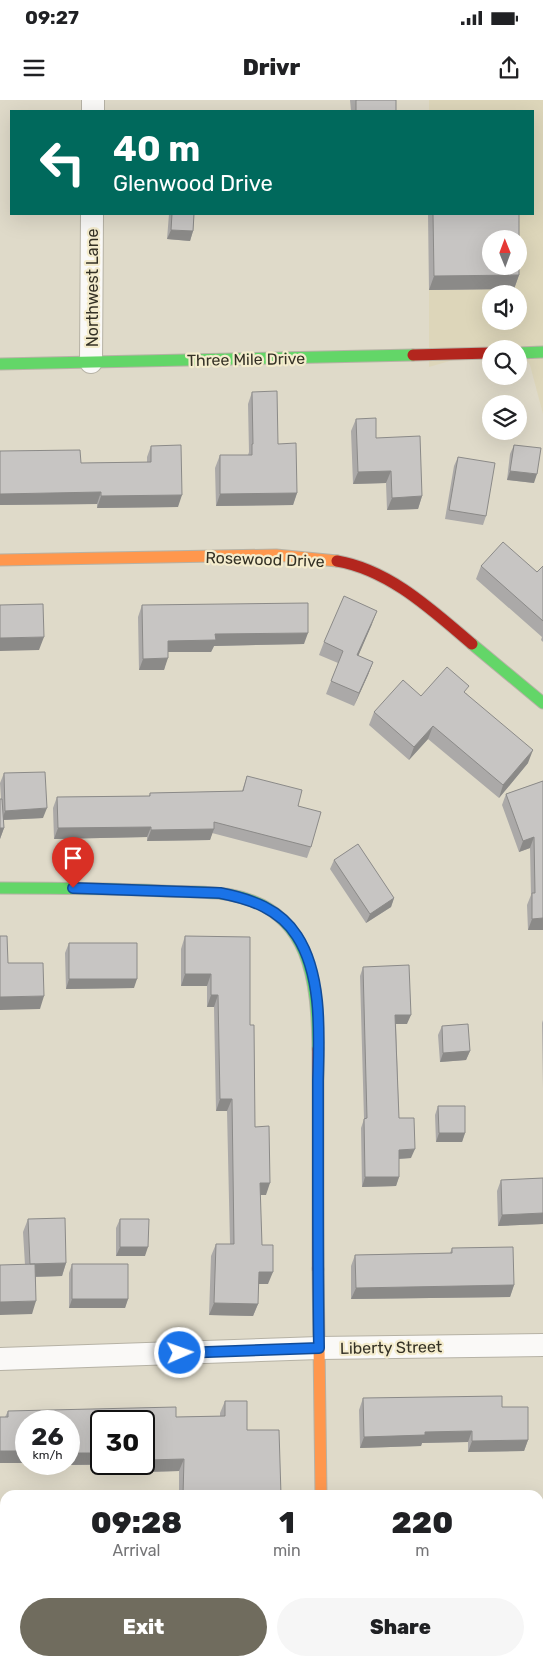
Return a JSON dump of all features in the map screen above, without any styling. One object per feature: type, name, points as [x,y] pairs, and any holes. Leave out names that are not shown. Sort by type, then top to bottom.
[{"type":"street","name":"Northwest Lane","points":[[91,362],[92,215]]},
{"type":"street","points":[[527,353],[543,352]]},
{"type":"street","name":"Three Mile Drive","points":[[0,364],[482,353]]},
{"type":"street","name":"Rosewood Drive","points":[[0,560],[276,556],[324,559],[348,564],[371,572],[392,583],[433,611],[543,703]]},
{"type":"street","points":[[0,888],[220,893],[243,897],[264,906],[282,919],[297,936],[308,957],[314,980],[317,1004],[317,1268],[321,1490]]},
{"type":"street","name":"Liberty Street","points":[[0,1359],[319,1348],[543,1345]]},
{"type":"shaded area","points":[[429,100],[543,100],[543,414],[530,365],[527,361],[527,340],[482,340],[482,352],[429,367],[429,215],[534,215],[534,110],[429,110]]},
{"type":"building","points":[[356,100],[396,100],[396,110],[356,110]]},
{"type":"building","points":[[172,215],[194,215],[193,231],[171,230]]},
{"type":"building","points":[[433,215],[519,215],[519,230],[482,230],[482,275],[519,275],[434,276]]},
{"type":"building","points":[[277,391],[278,444],[296,443],[297,493],[220,494],[220,455],[252,455],[252,392]]},
{"type":"building","points":[[376,418],[376,438],[420,436],[422,496],[392,498],[391,471],[358,472],[356,419]]},
{"type":"building","points":[[181,445],[182,495],[101,496],[101,492],[0,494],[0,451],[80,450],[81,463],[151,462],[151,446]]},
{"type":"building","points":[[514,445],[541,448],[537,474],[510,471]]},
{"type":"building","points":[[458,457],[495,463],[486,516],[449,510]]},
{"type":"building","points":[[503,542],[537,572],[543,566],[543,621],[481,566]]},
{"type":"building","points":[[344,596],[377,611],[357,655],[373,662],[359,693],[331,681],[343,651],[324,642]]},
{"type":"building","points":[[308,603],[308,633],[215,634],[216,640],[168,641],[168,658],[143,659],[142,605]]},
{"type":"building","points":[[43,604],[44,637],[0,638],[0,605]]},
{"type":"building","points":[[447,667],[469,686],[464,692],[533,750],[503,785],[433,726],[414,747],[374,712],[403,680],[421,696]]},
{"type":"building","points":[[45,772],[47,808],[5,811],[4,773]]},
{"type":"building","points":[[247,776],[302,790],[298,806],[321,812],[311,847],[214,822],[214,829],[151,830],[151,827],[58,828],[57,797],[150,796],[150,793],[243,791]]},
{"type":"building","points":[[543,781],[543,918],[532,919],[532,893],[535,893],[534,837],[523,841],[506,794]]},
{"type":"building","points":[[0,799],[2,799],[4,828],[0,828]]},
{"type":"building","points":[[358,844],[394,898],[370,914],[334,860]]},
{"type":"building","points":[[0,936],[7,936],[8,963],[43,963],[44,996],[0,997]]},
{"type":"building","points":[[185,936],[250,937],[250,1025],[254,1025],[255,1127],[269,1126],[270,1183],[260,1183],[262,1245],[273,1245],[273,1272],[259,1272],[258,1304],[214,1303],[216,1244],[234,1244],[232,1099],[220,1099],[218,995],[211,995],[211,974],[185,974]]},
{"type":"building","points":[[69,943],[137,943],[137,979],[69,979]]},
{"type":"building","points":[[409,965],[411,1015],[395,1015],[399,1118],[414,1118],[415,1149],[399,1150],[399,1177],[365,1177],[364,1119],[367,1118],[363,967]]},
{"type":"building","points":[[468,1024],[470,1051],[443,1053],[442,1026]]},
{"type":"building","points":[[438,1106],[465,1106],[465,1133],[439,1133]]},
{"type":"building","points":[[543,1178],[543,1213],[502,1215],[501,1180]]},
{"type":"building","points":[[65,1218],[66,1263],[30,1264],[28,1219]]},
{"type":"building","points":[[120,1219],[149,1219],[148,1247],[120,1247]]},
{"type":"building","points":[[513,1247],[514,1285],[356,1288],[355,1255],[452,1253],[452,1248]]},
{"type":"building","points":[[35,1264],[36,1301],[0,1302],[0,1265]]},
{"type":"building","points":[[72,1264],[128,1264],[128,1299],[72,1299]]},
{"type":"building","points":[[502,1396],[502,1407],[528,1407],[528,1440],[472,1441],[472,1431],[425,1432],[425,1435],[364,1437],[363,1398]]},
{"type":"building","points":[[225,1401],[247,1401],[247,1430],[279,1430],[281,1490],[183,1490],[184,1459],[155,1460],[155,1410],[90,1410],[90,1453],[80,1453],[80,1410],[50,1410],[176,1407],[176,1417],[225,1416]]},
{"type":"building","points":[[8,1411],[15,1411],[15,1451],[0,1451],[0,1417],[8,1417]]},
{"type":"traffic: fast","points":[[527,353],[543,352]]},
{"type":"traffic: fast","points":[[0,364],[413,355]]},
{"type":"traffic: fast","points":[[472,644],[543,703]]},
{"type":"traffic: fast","points":[[0,888],[205,892],[231,895],[258,903],[278,916],[293,932],[304,952],[311,975],[315,999],[318,1049]]},
{"type":"traffic: slow","points":[[0,560],[276,555],[337,561]]},
{"type":"traffic: slow","points":[[318,1269],[321,1490]]},
{"type":"traffic: jam","points":[[413,355],[482,353]]},
{"type":"traffic: jam","points":[[337,561],[375,573],[410,593],[472,644]]},
{"type":"traffic: jam","points":[[318,1049],[318,1269]]},
{"type":"route","points":[[73,888],[220,893],[243,897],[264,906],[282,919],[297,936],[308,957],[314,980],[317,1004],[318,1054],[317,1268],[319,1348],[180,1353]]}]
